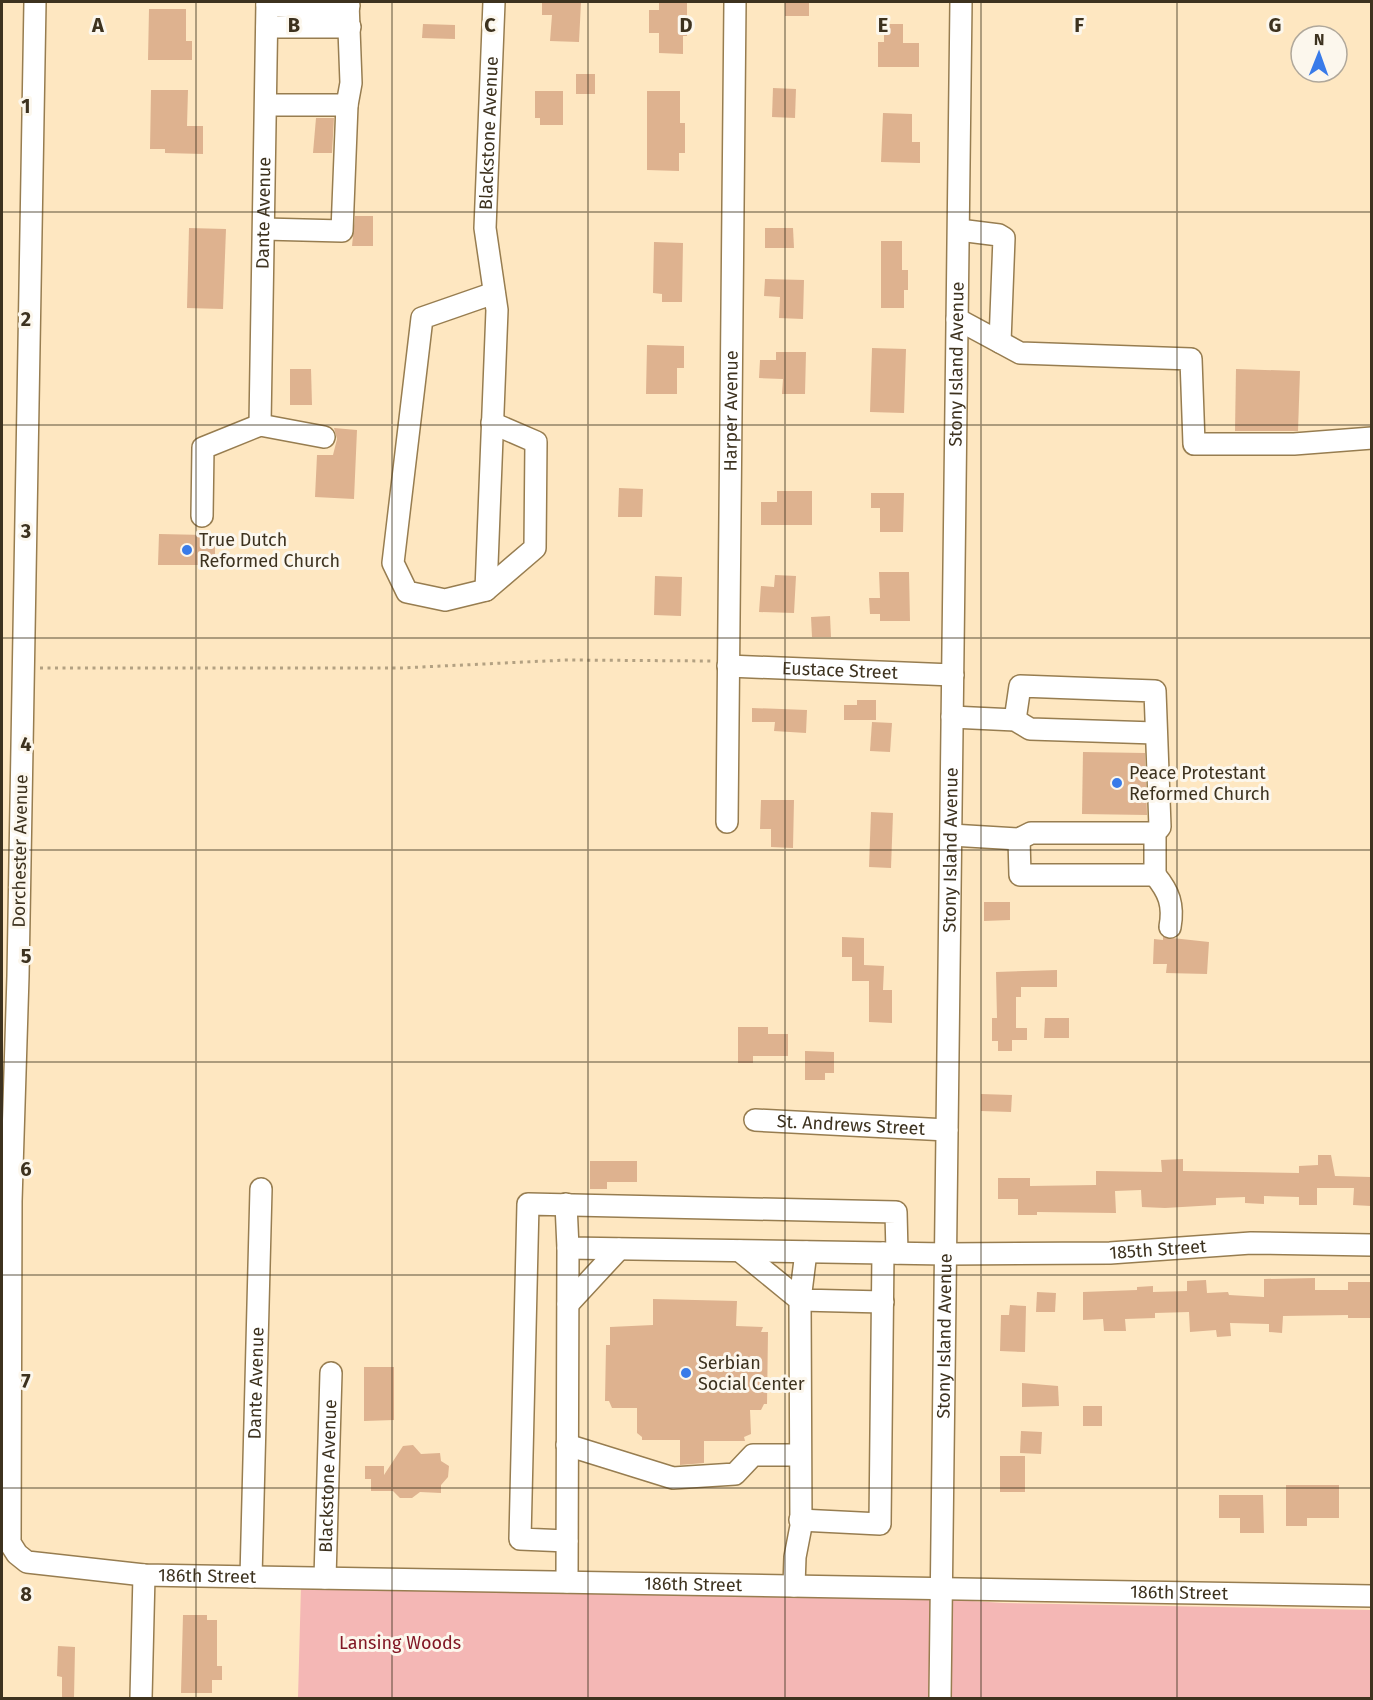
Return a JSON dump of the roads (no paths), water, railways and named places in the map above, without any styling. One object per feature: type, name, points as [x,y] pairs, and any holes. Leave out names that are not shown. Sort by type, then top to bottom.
[{"type":"street","name":"Dorchester Avenue","points":[[17,1554],[10,1543],[11,1201],[24,667],[35,2]]},
{"type":"street","name":"Blackstone Avenue","points":[[486,591],[497,310],[485,228],[494,2]]},
{"type":"street","name":"Harper Avenue","points":[[726,822],[735,2]]},
{"type":"street","name":"Stony Island Avenue","points":[[940,1698],[961,2]]},
{"type":"street","points":[[264,229],[342,231],[346,105],[351,83],[348,4],[309,8],[267,3]]},
{"type":"street","name":"Dante Avenue","points":[[260,425],[267,3]]},
{"type":"street","points":[[267,27],[350,27]]},
{"type":"street","points":[[266,105],[346,105]]},
{"type":"street","points":[[959,230],[999,235],[1004,238],[1000,342]]},
{"type":"street","points":[[492,423],[536,442],[535,548],[486,591],[445,600],[407,592],[393,563],[422,318],[494,293]]},
{"type":"street","points":[[957,319],[1020,353],[1191,359],[1194,444],[1294,444],[1371,438]]},
{"type":"street","points":[[202,516],[203,448],[260,425],[324,437]]},
{"type":"street","name":"Eustace Street","points":[[728,663],[953,675]]},
{"type":"street","points":[[1015,720],[1020,686],[1155,691],[1160,826],[1155,833],[1155,875],[1168,892],[1173,912],[1170,927]]},
{"type":"street","points":[[952,717],[1015,720],[1030,729],[1155,733]]},
{"type":"street","points":[[951,835],[1019,839],[1030,833],[1155,833]]},
{"type":"street","points":[[1019,839],[1020,875],[1155,875]]},
{"type":"street","name":"St. Andrews Street","points":[[755,1120],[947,1130]]},
{"type":"street","name":"Dante Avenue","points":[[251,1577],[261,1189]]},
{"type":"street","points":[[567,1541],[520,1539],[528,1204],[896,1212],[883,1302],[880,1524],[800,1520]]},
{"type":"street","points":[[566,1204],[568,1248],[567,1582]]},
{"type":"street","name":"185th Street","points":[[568,1248],[946,1254],[1110,1253],[1251,1243],[1371,1245]]},
{"type":"street","points":[[568,1304],[619,1249]]},
{"type":"street","points":[[740,1251],[800,1300],[883,1302]]},
{"type":"street","points":[[794,1586],[800,1520],[800,1300],[807,1252]]},
{"type":"street","name":"Blackstone Avenue","points":[[325,1578],[331,1373]]},
{"type":"street","points":[[567,1444],[673,1478],[735,1474],[753,1455],[800,1455]]},
{"type":"street","name":"186th Street","points":[[17,1554],[27,1562],[144,1575],[1371,1596]]},
{"type":"street","points":[[141,1698],[144,1575]]},
{"type":"place","name":"True Dutch Reformed Church","points":[[187,550]]},
{"type":"place","name":"Peace Protestant Reformed Church","points":[[1117,783]]},
{"type":"place","name":"Serbian Social Center","points":[[686,1373]]},
{"type":"park label","name":"Lansing Woods","points":[[400,1643]]}]
